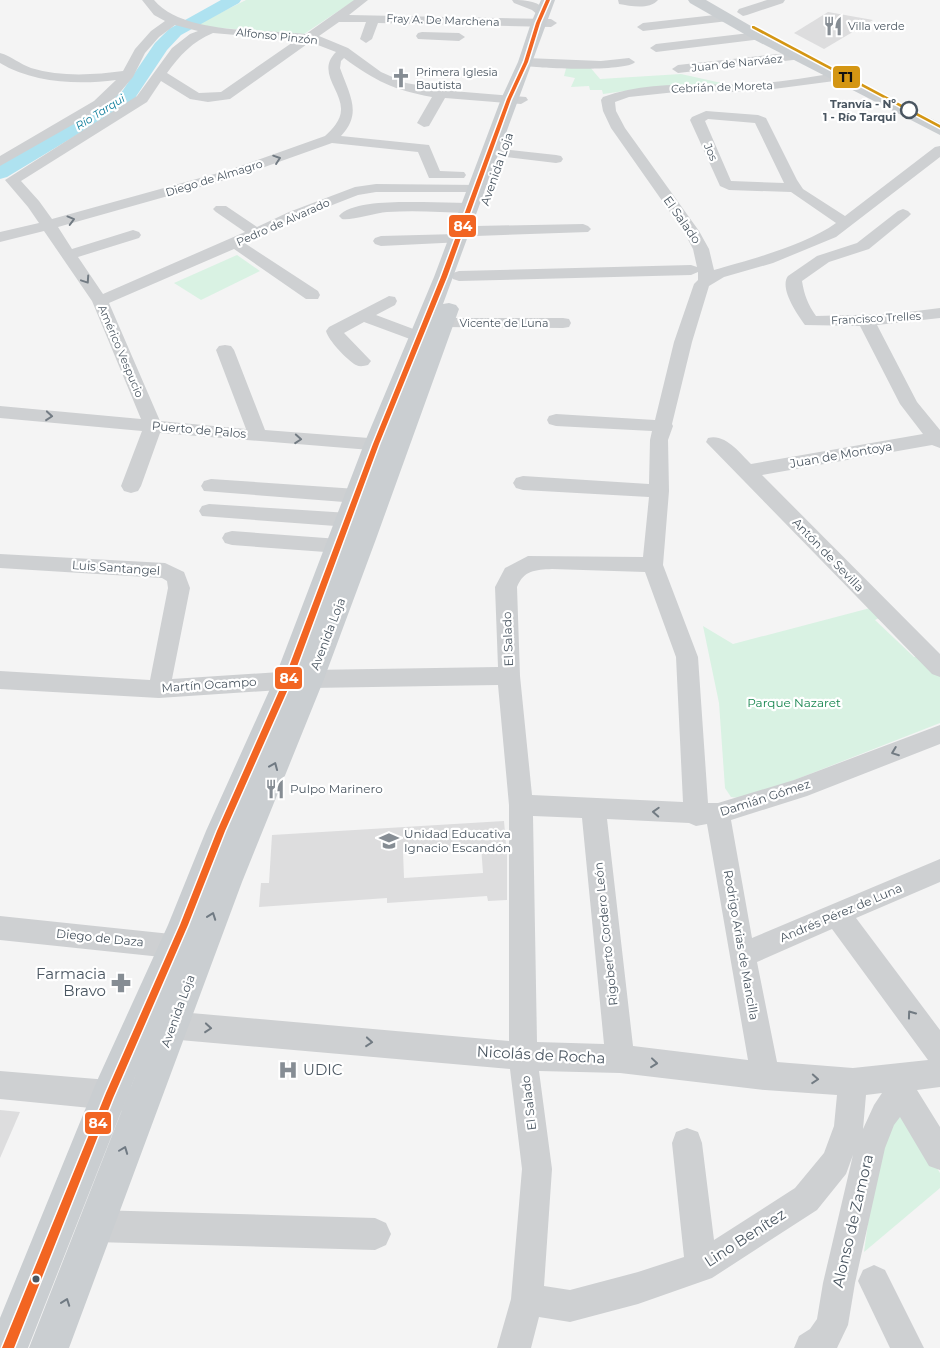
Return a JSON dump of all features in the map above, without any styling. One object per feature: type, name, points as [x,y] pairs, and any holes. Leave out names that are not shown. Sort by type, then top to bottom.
[{"type":"main road","name":"Avenida Loja","points":[[8,1348],[109,1096],[141,1024],[226,882],[387,445],[418,337],[531,62],[545,15],[561,0]]},
{"type":"main road","points":[[691,0],[713,3],[761,30],[940,114]]},
{"type":"main road","points":[[695,0],[743,12],[761,30],[797,56],[940,130]]},
{"type":"main road","points":[[713,3],[724,18],[761,30]]},
{"type":"main road","name":"Avenida Loja","points":[[299,680],[339,546],[353,508],[387,445],[444,322],[459,276],[471,208],[502,153],[515,99]]},
{"type":"main road","name":"Avenida Loja","points":[[49,1348],[173,1025],[188,948]]},
{"type":"street","name":"Alfonso Pinzón","points":[[148,0],[159,14],[178,22],[206,28],[308,37],[326,42],[344,51],[374,74],[388,81],[416,89],[515,99]]},
{"type":"street","points":[[206,28],[176,51],[167,61],[160,75],[195,96],[208,98],[225,96],[362,0]]},
{"type":"street","points":[[518,0],[536,7],[545,15]]},
{"type":"street","points":[[623,1],[643,3],[652,0]]},
{"type":"street","points":[[743,12],[779,0]]},
{"type":"street","name":"Fray A. De Marchena","points":[[334,18],[464,22],[545,15]]},
{"type":"street","points":[[366,39],[374,18]]},
{"type":"street","points":[[642,26],[724,18]]},
{"type":"street","points":[[428,20],[421,41],[458,43],[464,22]]},
{"type":"street","points":[[0,162],[100,104],[128,74],[139,52],[156,34],[178,22]]},
{"type":"street","points":[[656,48],[761,30]]},
{"type":"street","points":[[330,139],[341,128],[348,110],[334,68],[335,60],[344,51]]},
{"type":"street","name":"Juan de Narváez","points":[[678,69],[797,56]]},
{"type":"street","points":[[0,57],[21,70],[66,77],[91,79],[128,74]]},
{"type":"street","points":[[531,62],[601,65],[629,62]]},
{"type":"street","name":"Américo Vespucio","points":[[153,426],[100,301],[34,204],[12,180],[59,149],[132,107],[142,99],[160,75]]},
{"type":"street","name":"Cebrián de Moreta","points":[[608,100],[627,93],[680,88],[743,88],[837,77]]},
{"type":"street","points":[[424,123],[441,93]]},
{"type":"street","name":"El Salado","points":[[608,100],[608,108],[613,119],[642,166],[698,242],[705,264],[706,281]]},
{"type":"street","name":"Jos","points":[[706,115],[754,117],[761,121],[795,188],[734,188],[724,183],[697,120],[706,115]]},
{"type":"street","points":[[330,139],[424,148],[434,175],[471,208]]},
{"type":"street","name":"Diego de Almagro","points":[[3,241],[48,226],[234,173],[330,139]]},
{"type":"street","points":[[653,565],[659,491],[659,440],[664,426],[683,342],[700,287],[706,281],[726,271],[767,260],[831,234],[940,150]]},
{"type":"street","points":[[502,153],[556,159]]},
{"type":"street","name":"Pedro de Alvarado","points":[[100,301],[235,243],[294,215],[356,192],[376,188],[471,208]]},
{"type":"street","points":[[795,188],[798,192],[846,223]]},
{"type":"street","points":[[347,216],[354,212],[374,208],[471,208],[583,229]]},
{"type":"street","points":[[381,241],[471,208]]},
{"type":"street","points":[[221,209],[256,233]]},
{"type":"street","name":"Francisco Trelles","points":[[903,214],[863,246],[823,260],[794,279],[794,292],[800,306],[811,321],[866,321],[940,313]]},
{"type":"street","points":[[69,255],[132,235]]},
{"type":"street","points":[[235,243],[312,296]]},
{"type":"street","points":[[459,276],[691,270]]},
{"type":"street","points":[[362,361],[336,337],[335,331],[389,301]]},
{"type":"street","points":[[363,316],[418,337]]},
{"type":"street","points":[[866,321],[909,404],[938,440]]},
{"type":"street","name":"Vicente de Luna","points":[[444,322],[563,323]]},
{"type":"street","points":[[225,350],[258,436]]},
{"type":"street","name":"Puerto de Palos","points":[[0,412],[258,436],[387,445]]},
{"type":"street","points":[[556,420],[664,426]]},
{"type":"street","points":[[131,486],[153,426]]},
{"type":"street","name":"Juan de Montoya","points":[[746,471],[938,440]]},
{"type":"street","name":"Antón de Sevilla","points":[[715,442],[939,665]]},
{"type":"street","points":[[523,483],[659,491]]},
{"type":"street","points":[[211,486],[353,508]]},
{"type":"street","points":[[209,511],[353,508]]},
{"type":"street","points":[[232,538],[339,546]]},
{"type":"street","name":"Luis Santangel","points":[[0,561],[165,571],[177,577],[179,588],[159,689]]},
{"type":"street","name":"El Salado","points":[[514,1348],[527,1299],[537,1169],[523,1056],[521,805],[509,676],[506,587],[512,573],[528,563],[653,565]]},
{"type":"street","name":"Rodrigo Arias de Mancilla","points":[[653,565],[687,657],[707,814],[742,955],[765,1076]]},
{"type":"street","name":"Martín Ocampo","points":[[0,680],[159,689],[299,680],[509,676]]},
{"type":"street","name":"Damián Gómez","points":[[521,805],[707,814],[798,789],[940,734]]},
{"type":"street","name":"Rigoberto Cordero León","points":[[593,809],[620,1059]]},
{"type":"street","name":"Andrés Pérez de Luna","points":[[742,955],[940,870]]},
{"type":"street","points":[[838,915],[940,1054]]},
{"type":"street","name":"Diego de Daza","points":[[0,928],[188,948]]},
{"type":"street","name":"Nicolás de Rocha","points":[[141,1024],[173,1025],[523,1056],[620,1059],[765,1076],[897,1085],[940,1073]]},
{"type":"street","name":"Lino Benítez","points":[[527,1299],[570,1306],[638,1288],[701,1267],[806,1199],[835,1163],[849,1126],[853,1082]]},
{"type":"street","points":[[0,1085],[144,1098]]},
{"type":"street","points":[[897,1085],[940,1155]]},
{"type":"street","name":"Alonso de Zamora","points":[[811,1348],[822,1341],[832,1324],[839,1283],[870,1147],[897,1085]]},
{"type":"street","points":[[687,1142],[701,1267]]},
{"type":"street","points":[[95,1226],[375,1234]]},
{"type":"street","points":[[874,1281],[907,1348]]},
{"type":"green space","points":[[246,0],[355,0],[304,34],[205,27],[198,24]]},
{"type":"green space","points":[[567,65],[589,66],[600,79],[681,74],[735,86],[632,90],[603,94],[602,90],[590,90],[589,86],[571,87],[575,78],[564,76]]},
{"type":"green space","points":[[237,255],[260,271],[201,300],[174,283]]},
{"type":"green space","name":"Parque Nazaret","points":[[874,607],[883,616],[875,620],[914,657],[923,655],[940,671],[940,723],[746,799],[731,797],[725,788],[719,703],[703,626],[733,644]]},
{"type":"green space","points":[[901,1108],[940,1173],[940,1188],[864,1252],[876,1164]]},
{"type":"building","name":"Villa verde","points":[[828,12],[873,20],[824,49],[794,33]]},
{"type":"building","points":[[504,821],[507,856],[507,900],[488,901],[487,896],[387,903],[387,898],[259,907],[261,883],[269,883],[272,835]],"holes":[[[481,846],[483,873],[404,878],[403,851]]]},
{"type":"building","points":[[0,1110],[20,1112],[0,1158]]},
{"type":"waterway","name":"Río Tarqui","points":[[0,173],[127,97],[161,47],[175,32],[233,0]]},
{"type":"transit line","name":"84","points":[[8,1348],[109,1096],[184,925],[221,831],[288,680],[376,444],[444,277],[509,99],[526,62],[538,23],[548,0]]},
{"type":"transit line","name":"T1","points":[[753,27],[940,127]]},
{"type":"place","name":"Villa verde","points":[[833,26]]},
{"type":"place","name":"Primera Iglesia Bautista","points":[[401,78]]},
{"type":"place","name":"Tranvía - Nº 1 - Río Tarqui","points":[[909,110]]},
{"type":"place","name":"Pulpo Marinero","points":[[275,789]]},
{"type":"place","name":"Unidad Educativa Ignacio Escandón","points":[[389,841]]},
{"type":"place","name":"Farmacia Bravo","points":[[121,983]]},
{"type":"place","name":"UDIC","points":[[288,1070]]}]
